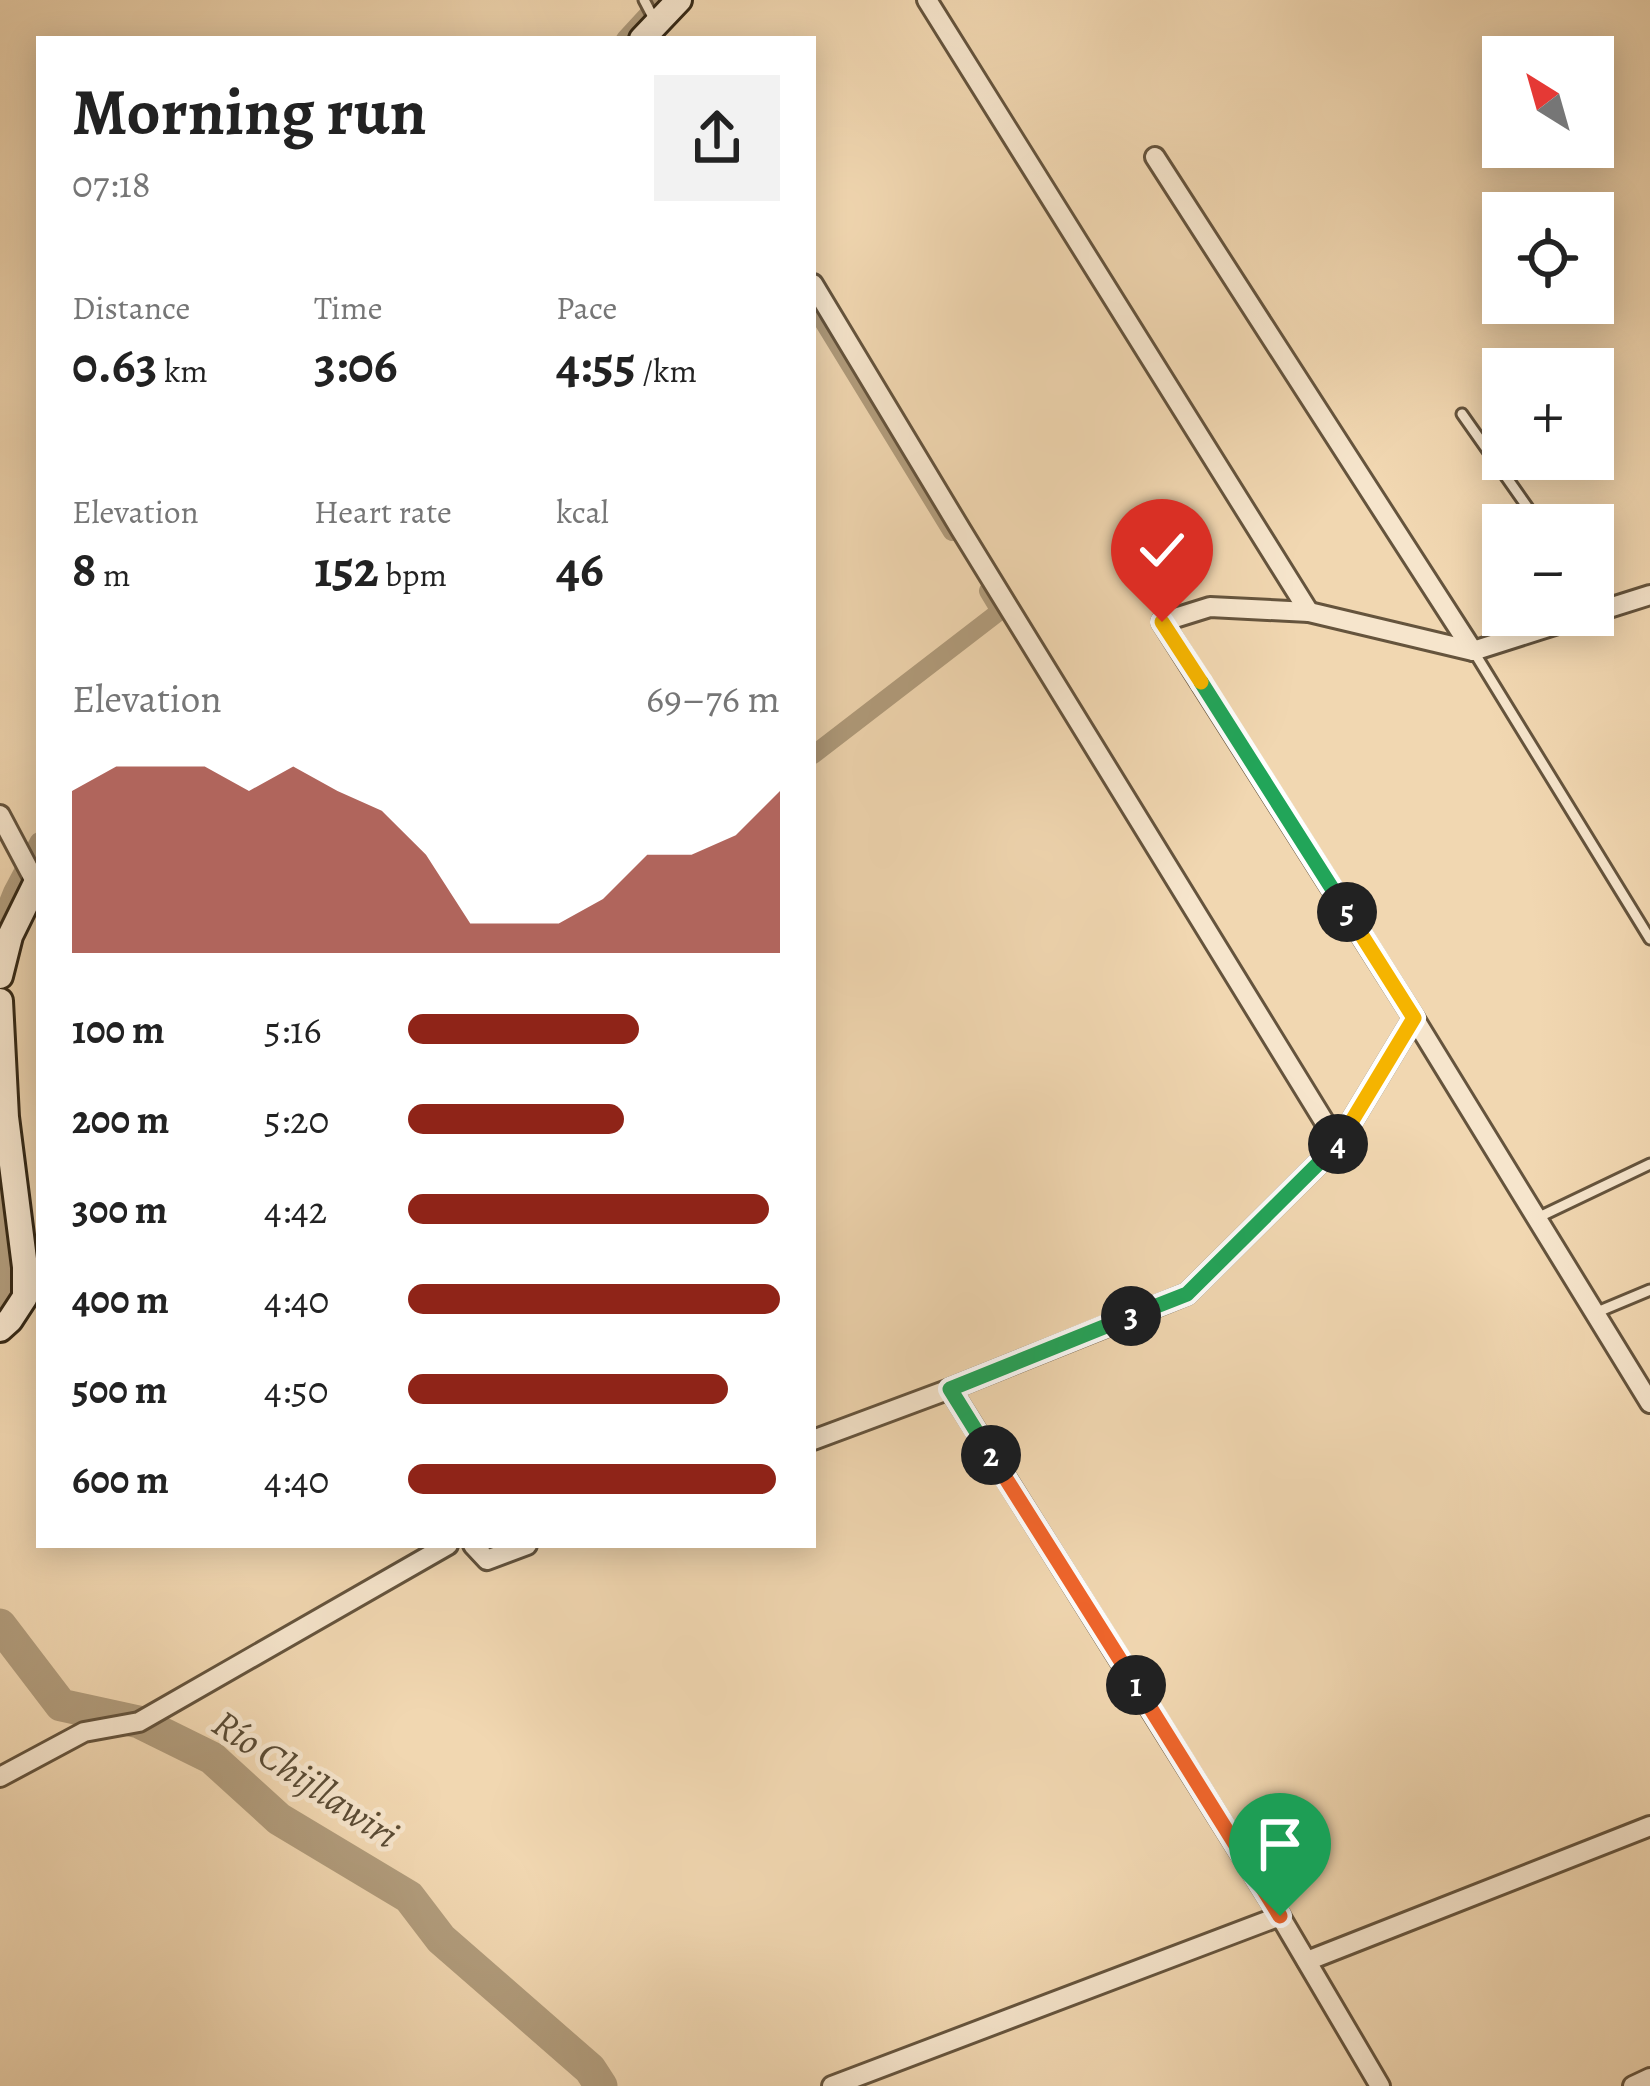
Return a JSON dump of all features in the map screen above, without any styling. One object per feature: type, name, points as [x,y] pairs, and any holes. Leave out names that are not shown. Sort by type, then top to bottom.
[{"type":"street","points":[[654,29],[679,0]]},
{"type":"street","points":[[927,0],[1309,612]]},
{"type":"street","points":[[1155,157],[1473,651]]},
{"type":"street","points":[[816,289],[1338,1144]]},
{"type":"street","points":[[1614,604],[1650,595]]},
{"type":"street","points":[[1517,636],[1473,651],[1309,612],[1210,607],[1162,622],[1650,1402]]},
{"type":"street","points":[[0,815],[35,878],[10,936],[0,976]]},
{"type":"street","points":[[0,1001],[3,1118],[32,1298],[0,1329]]},
{"type":"street","points":[[816,1438],[1187,1294],[1338,1144],[1414,1018]]},
{"type":"street","points":[[950,1389],[1280,1916],[1380,2086]]},
{"type":"street","points":[[0,1777],[84,1732],[140,1722],[443,1548]]},
{"type":"street","points":[[476,1548],[487,1560],[519,1548]]},
{"type":"street","points":[[1307,1961],[1650,1826]]},
{"type":"street","points":[[832,2086],[1280,1916]]},
{"type":"street","points":[[1633,2086],[1650,2078]]},
{"type":"lane","points":[[644,0],[654,29]]},
{"type":"lane","points":[[1462,414],[1525,504]]},
{"type":"lane","points":[[1473,651],[1650,939]]},
{"type":"lane","points":[[1537,1219],[1650,1164]]},
{"type":"lane","points":[[1595,1313],[1650,1290]]},
{"type":"waterway","points":[[628,36],[661,0]]},
{"type":"waterway","points":[[816,310],[952,532]]},
{"type":"waterway","points":[[816,753],[1000,611],[988,591]]},
{"type":"waterway","points":[[0,922],[36,847]]},
{"type":"waterway","points":[[0,1198],[8,1269],[0,1300]]},
{"type":"waterway","name":"Río Chijllawiri","points":[[0,1625],[61,1705],[139,1722],[212,1758],[279,1819],[409,1897],[441,1939],[590,2069],[601,2086]]},
{"type":"route","points":[[1162,622],[1414,1018],[1338,1144],[1187,1294],[950,1389],[1280,1916]]}]
